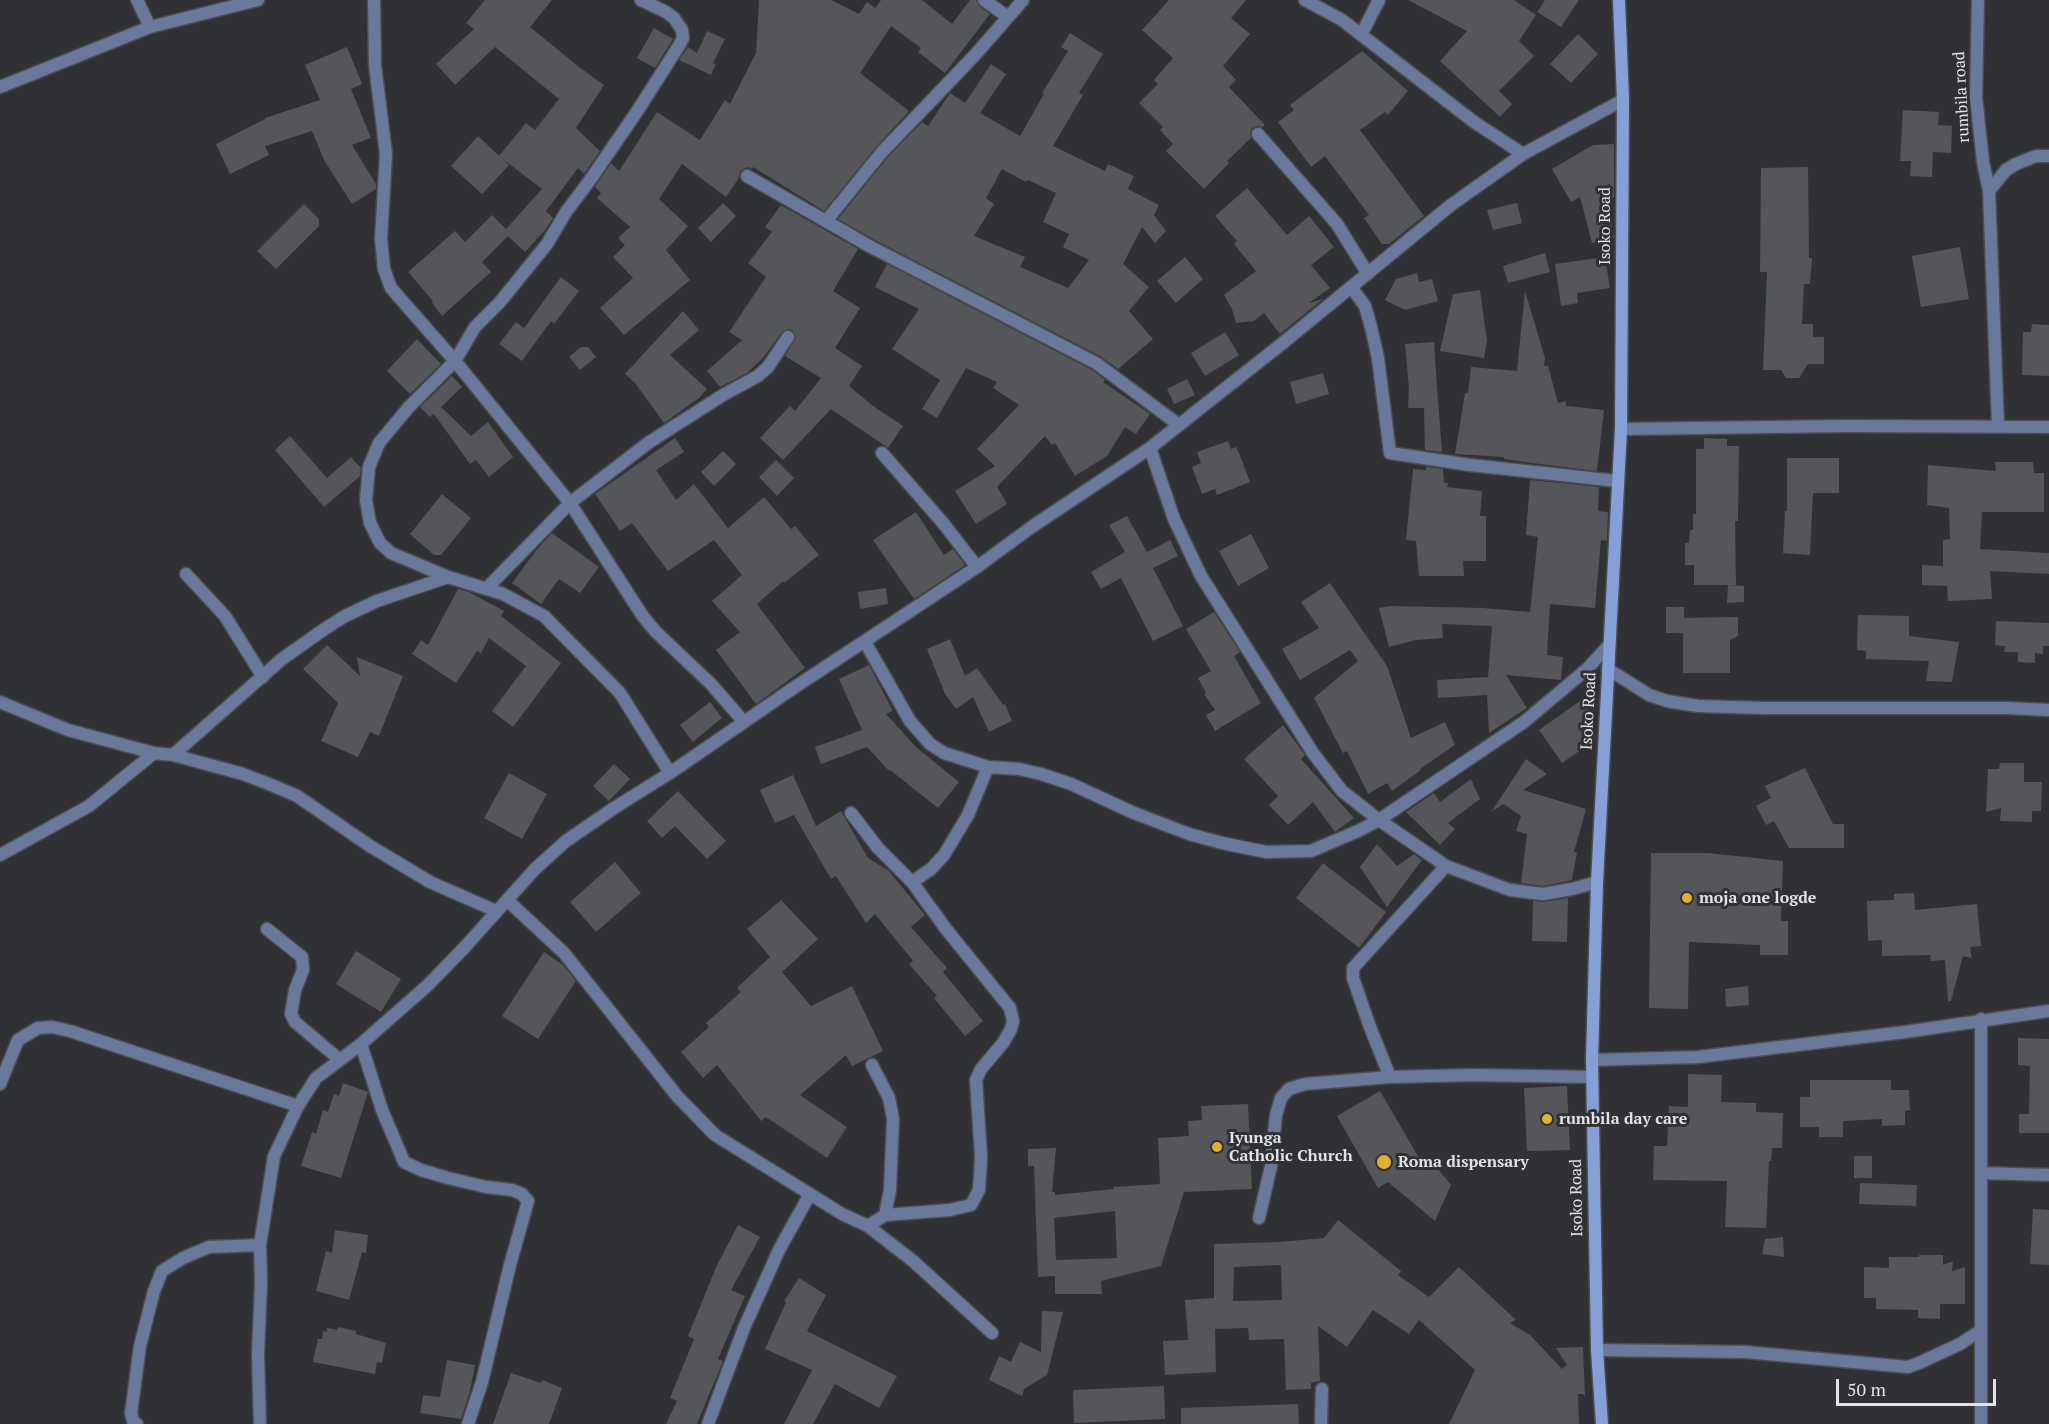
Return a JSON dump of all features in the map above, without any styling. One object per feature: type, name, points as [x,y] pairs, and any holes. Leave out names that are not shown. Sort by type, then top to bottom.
[{"type":"street","points":[[137,0],[150,27]]},
{"type":"street","points":[[0,87],[150,27],[258,0]]},
{"type":"street","points":[[374,0],[375,65],[386,154],[381,239],[384,269],[391,288],[455,361],[570,503],[642,615],[655,631],[711,684],[744,722]]},
{"type":"street","points":[[641,0],[674,18],[682,30],[681,44],[566,212],[547,244],[500,302],[475,327],[455,361],[408,408],[379,443],[369,467],[366,500],[370,523],[380,543],[391,554],[521,603],[544,616],[620,693],[670,773]]},
{"type":"street","points":[[984,0],[1008,17]]},
{"type":"street","points":[[826,221],[882,152],[975,55],[1023,0]]},
{"type":"street","points":[[1305,0],[1341,20],[1474,122],[1523,154]]},
{"type":"street","points":[[1361,35],[1378,0]]},
{"type":"street","name":"Isoko Road","points":[[1602,1424],[1597,1350],[1592,1060],[1598,882],[1621,429],[1623,100],[1619,0]]},
{"type":"street","name":"rumbila road","points":[[1978,0],[1976,97],[1989,191],[1998,426]]},
{"type":"street","points":[[260,1424],[260,1245],[274,1156],[298,1106],[316,1078],[362,1044],[435,978],[535,869],[566,841],[977,567],[1033,526],[1150,448],[1451,205],[1523,154],[1623,100]]},
{"type":"street","points":[[1258,134],[1337,224],[1368,274]]},
{"type":"street","points":[[1989,191],[2006,170],[2016,164],[2036,156],[2049,156]]},
{"type":"street","points":[[747,176],[871,248],[1096,363],[1179,425]]},
{"type":"street","points":[[1351,287],[1365,306],[1371,327],[1378,358],[1390,453],[1617,481]]},
{"type":"street","points":[[486,589],[570,503],[648,443],[723,395],[758,376],[768,367],[788,337]]},
{"type":"street","points":[[1621,429],[1847,426],[2049,427]]},
{"type":"street","points":[[1150,448],[1174,519],[1201,576],[1313,753],[1342,791],[1379,820],[1446,866],[1510,890],[1543,894],[1572,890],[1598,882]]},
{"type":"street","points":[[882,453],[944,523],[977,567]]},
{"type":"street","points":[[186,573],[225,616],[264,677]]},
{"type":"street","points":[[173,755],[302,644],[345,616],[377,601],[448,577]]},
{"type":"street","points":[[865,642],[910,721],[930,744],[944,753],[988,767],[1019,769],[1041,774],[1071,784],[1134,813],[1189,834],[1266,852],[1311,851],[1379,820],[1524,722],[1587,669],[1609,645]]},
{"type":"street","points":[[1608,669],[1649,695],[1667,701],[1698,705],[1763,708],[2049,710]]},
{"type":"street","points":[[0,702],[68,730],[243,774],[297,796],[370,846],[430,882],[496,911]]},
{"type":"street","points":[[0,855],[89,806],[154,753]]},
{"type":"street","points":[[912,882],[931,869],[944,855],[968,815],[988,767]]},
{"type":"street","points":[[851,813],[879,848],[912,882],[946,929],[1010,1008],[1013,1021],[1003,1043],[981,1069],[976,1080],[980,1166],[979,1190],[971,1204],[950,1210],[885,1215],[868,1226]]},
{"type":"street","points":[[1390,1077],[1353,978],[1353,968],[1446,866]]},
{"type":"street","points":[[507,900],[564,953],[677,1096],[715,1135],[842,1214],[868,1226],[913,1261],[992,1333]]},
{"type":"street","points":[[267,929],[302,957],[303,970],[295,990],[291,1014],[295,1022],[340,1060]]},
{"type":"street","points":[[1592,1060],[1698,1057],[1905,1032],[1981,1019],[2049,1011]]},
{"type":"street","points":[[1981,1019],[1981,1424]]},
{"type":"street","points":[[0,1084],[18,1040],[38,1028],[52,1027],[298,1106]]},
{"type":"street","points":[[362,1044],[382,1110],[404,1162],[448,1178],[486,1187],[512,1190],[522,1194],[528,1201],[482,1382],[468,1424]]},
{"type":"street","points":[[872,1065],[889,1098],[893,1119],[890,1190],[885,1215]]},
{"type":"street","points":[[1259,1218],[1270,1176],[1276,1115],[1281,1098],[1289,1089],[1305,1084],[1390,1077],[1473,1074],[1592,1077]]},
{"type":"street","points":[[1981,1173],[2049,1175]]},
{"type":"street","points":[[708,1424],[744,1328],[770,1269],[810,1194]]},
{"type":"street","points":[[137,1424],[133,1421],[131,1413],[140,1346],[154,1291],[162,1271],[183,1258],[210,1247],[260,1245]]},
{"type":"street","points":[[1597,1350],[1745,1352],[1908,1367],[1960,1344],[1980,1331]]},
{"type":"street","points":[[1321,1424],[1322,1389]]},
{"type":"building","points":[[485,0],[552,0],[530,27],[604,85],[576,128],[600,151],[584,174],[578,168],[546,211],[553,218],[525,252],[508,236],[482,262],[491,272],[442,316],[432,303],[433,301],[408,272],[455,231],[465,242],[492,215],[506,229],[542,189],[499,156],[526,123],[535,130],[559,99],[495,47],[455,85],[436,64],[474,29],[466,23]]},
{"type":"building","points":[[759,0],[831,0],[859,14],[867,2],[875,8],[881,0],[922,0],[952,24],[970,0],[976,0],[979,6],[990,14],[945,73],[918,52],[921,48],[891,26],[860,73],[909,111],[876,147],[824,211],[753,167],[740,171],[739,178],[726,197],[682,164],[659,199],[688,226],[666,250],[690,280],[624,335],[600,308],[633,278],[613,257],[625,245],[618,238],[630,227],[597,198],[601,193],[595,187],[611,163],[619,171],[657,112],[700,140],[725,100],[730,104],[756,53]]},
{"type":"building","points":[[1169,0],[1246,0],[1231,18],[1250,34],[1223,66],[1236,80],[1229,87],[1265,125],[1252,128],[1251,138],[1227,161],[1229,163],[1204,189],[1166,151],[1173,144],[1160,130],[1163,127],[1139,103],[1158,84],[1154,80],[1173,58],[1142,30]]},
{"type":"building","points":[[1408,0],[1514,0],[1536,15],[1519,41],[1534,56],[1499,91],[1512,104],[1500,117],[1440,61],[1467,31]]},
{"type":"building","points":[[1545,0],[1579,0],[1561,27],[1537,12]]},
{"type":"building","points":[[654,28],[673,39],[655,68],[637,58]]},
{"type":"building","points":[[707,31],[725,39],[713,63],[716,64],[711,75],[679,60],[688,47],[697,53]]},
{"type":"building","points":[[1070,33],[1103,54],[1079,93],[1083,95],[1053,146],[1105,171],[1108,164],[1134,176],[1128,189],[1159,205],[1154,215],[1166,231],[1155,243],[1142,227],[1123,264],[1149,287],[1129,311],[1153,339],[1118,369],[1100,356],[838,219],[888,157],[922,122],[928,126],[950,93],[965,103],[991,64],[1006,74],[980,113],[1020,136],[1044,94],[1042,93],[1068,51],[1061,47]],"holes":[[[1002,169],[1026,182],[1028,180],[1056,193],[1043,222],[1069,234],[1063,247],[1089,260],[1068,288],[1020,267],[1025,257],[974,236],[994,204],[986,198]]]},
{"type":"building","points":[[1578,34],[1598,54],[1571,83],[1550,64]]},
{"type":"building","points":[[347,47],[362,84],[351,89],[371,138],[352,145],[376,184],[376,189],[352,204],[324,160],[312,131],[265,146],[269,155],[230,174],[216,144],[265,118],[320,100],[305,65]]},
{"type":"building","points":[[1362,51],[1408,91],[1388,115],[1385,112],[1360,130],[1424,216],[1389,244],[1382,244],[1364,218],[1369,215],[1325,156],[1311,167],[1278,122],[1294,110],[1290,105]]},
{"type":"building","points":[[1903,110],[1939,112],[1938,125],[1952,126],[1951,153],[1933,152],[1932,177],[1910,176],[1911,161],[1900,161]]},
{"type":"building","points":[[478,136],[509,165],[482,194],[451,166]]},
{"type":"building","points":[[1614,144],[1614,198],[1606,198],[1614,238],[1592,243],[1580,197],[1571,202],[1552,169],[1593,145]]},
{"type":"building","points":[[1808,167],[1809,258],[1812,258],[1810,284],[1804,284],[1802,324],[1813,324],[1813,337],[1824,337],[1824,364],[1808,364],[1799,378],[1786,378],[1781,370],[1763,370],[1767,272],[1760,272],[1761,168]]},
{"type":"building","points":[[1247,188],[1287,235],[1309,216],[1334,247],[1311,265],[1330,288],[1309,303],[1323,299],[1280,334],[1264,313],[1254,321],[1236,323],[1232,309],[1224,295],[1256,271],[1234,244],[1237,241],[1215,216]]},
{"type":"building","points":[[723,203],[736,216],[711,242],[698,228]]},
{"type":"building","points":[[1517,203],[1522,223],[1493,230],[1487,210]]},
{"type":"building","points":[[304,204],[319,219],[319,226],[276,269],[257,251]]},
{"type":"building","points":[[781,205],[858,249],[833,291],[860,308],[835,348],[862,366],[849,386],[903,426],[888,448],[831,409],[783,460],[760,438],[790,406],[795,411],[821,378],[785,356],[796,338],[792,330],[782,332],[762,359],[747,373],[720,387],[707,371],[742,340],[729,332],[766,277],[748,263],[772,232],[765,227]]},
{"type":"building","points":[[1960,247],[1969,299],[1921,307],[1912,256]]},
{"type":"building","points":[[1545,253],[1550,272],[1508,283],[1503,266]]},
{"type":"building","points":[[1185,257],[1203,279],[1176,303],[1157,281]]},
{"type":"building","points":[[1605,257],[1610,288],[1577,293],[1578,303],[1561,306],[1555,264]]},
{"type":"building","points":[[887,264],[1092,370],[1105,380],[1103,382],[1150,414],[1136,434],[1125,427],[1107,456],[1075,476],[1055,443],[1052,445],[1045,436],[997,487],[1007,504],[976,524],[955,491],[995,466],[977,449],[1019,405],[993,388],[997,382],[966,368],[937,418],[922,409],[940,380],[892,349],[919,309],[875,287]]},
{"type":"building","points":[[1417,273],[1419,282],[1432,279],[1438,301],[1405,310],[1385,300],[1396,279]]},
{"type":"building","points":[[561,277],[579,291],[554,324],[551,321],[522,361],[499,344],[516,322],[524,328]]},
{"type":"building","points":[[1480,290],[1487,340],[1484,358],[1440,351],[1453,294]]},
{"type":"building","points":[[1525,291],[1545,358],[1544,366],[1548,366],[1558,403],[1566,401],[1566,406],[1604,410],[1597,471],[1504,459],[1504,457],[1455,454],[1471,367],[1517,371]]},
{"type":"building","points":[[683,311],[699,330],[670,355],[707,389],[699,398],[664,423],[635,383],[625,374]]},
{"type":"building","points":[[2032,324],[2049,325],[2049,376],[2022,375],[2023,332],[2031,332]]},
{"type":"building","points":[[1225,332],[1239,355],[1205,376],[1191,353]]},
{"type":"building","points":[[417,339],[441,364],[410,394],[387,371]]},
{"type":"building","points":[[1434,342],[1442,452],[1425,450],[1424,408],[1408,408],[1409,388],[1405,344]]},
{"type":"building","points":[[581,347],[588,347],[596,357],[580,370],[569,357]]},
{"type":"building","points":[[1323,373],[1329,394],[1296,404],[1290,382]]},
{"type":"building","points":[[452,376],[462,387],[441,407],[471,436],[488,422],[513,457],[489,477],[476,460],[470,464],[434,414],[430,417],[420,407]]},
{"type":"building","points":[[1187,379],[1195,395],[1174,404],[1167,389]]},
{"type":"building","points":[[290,436],[327,478],[351,457],[361,468],[360,476],[324,507],[275,450]]},
{"type":"building","points":[[675,438],[684,452],[656,470],[676,500],[694,484],[728,528],[764,497],[791,529],[795,526],[819,555],[784,583],[783,581],[757,604],[805,668],[756,704],[716,650],[740,632],[712,601],[742,575],[714,540],[668,571],[632,523],[620,531],[595,494]]},
{"type":"building","points":[[1704,438],[1727,439],[1727,446],[1739,446],[1738,521],[1735,521],[1736,585],[1694,585],[1694,565],[1685,565],[1685,543],[1689,543],[1690,530],[1693,530],[1693,514],[1696,514],[1696,449],[1704,449]]},
{"type":"building","points":[[1228,441],[1231,449],[1236,447],[1250,482],[1217,495],[1215,489],[1202,494],[1192,467],[1201,463],[1197,452]]},
{"type":"building","points":[[723,451],[736,464],[714,486],[701,472]]},
{"type":"building","points":[[1787,458],[1839,458],[1839,493],[1813,493],[1810,555],[1783,553],[1785,511],[1787,511]]},
{"type":"building","points":[[776,460],[794,478],[777,496],[759,477]]},
{"type":"building","points":[[1995,462],[2033,462],[2034,473],[2044,473],[2044,512],[1982,512],[1980,549],[2049,553],[2049,574],[1990,571],[1992,599],[1948,601],[1947,586],[1922,585],[1922,565],[1943,566],[1943,540],[1950,539],[1949,508],[1927,505],[1928,465],[1996,471]]},
{"type":"building","points":[[1426,467],[1443,469],[1444,483],[1448,483],[1447,487],[1482,491],[1480,516],[1486,516],[1486,561],[1463,561],[1464,576],[1419,576],[1416,541],[1406,540],[1413,469],[1426,470]]},
{"type":"building","points":[[1530,480],[1599,487],[1598,511],[1608,512],[1607,541],[1601,540],[1595,608],[1550,604],[1547,655],[1563,657],[1561,680],[1506,675],[1527,708],[1489,733],[1487,695],[1438,698],[1437,680],[1488,677],[1492,626],[1442,624],[1443,638],[1416,640],[1389,647],[1379,608],[1391,606],[1483,608],[1530,612],[1538,537],[1526,535]]},
{"type":"building","points":[[442,494],[471,518],[441,555],[434,555],[410,534]]},
{"type":"building","points":[[916,512],[944,555],[953,549],[965,565],[914,599],[873,540]]},
{"type":"building","points":[[1127,516],[1147,552],[1170,540],[1178,556],[1153,568],[1183,626],[1153,641],[1121,578],[1101,589],[1091,572],[1125,552],[1109,525]]},
{"type":"building","points":[[552,533],[599,567],[580,593],[559,579],[541,604],[512,583]]},
{"type":"building","points":[[1251,534],[1269,568],[1238,586],[1219,551]]},
{"type":"building","points":[[1330,583],[1387,666],[1411,738],[1445,722],[1455,745],[1392,791],[1387,783],[1368,794],[1347,751],[1343,753],[1314,698],[1358,661],[1350,650],[1300,680],[1282,649],[1319,628],[1301,602]]},
{"type":"building","points":[[1728,585],[1744,586],[1744,602],[1727,603]]},
{"type":"building","points":[[886,588],[888,604],[860,609],[858,592]]},
{"type":"building","points":[[458,589],[469,592],[504,611],[501,616],[561,663],[513,727],[492,711],[526,666],[489,638],[481,653],[477,651],[456,683],[412,654],[421,640],[428,645]]},
{"type":"building","points":[[1666,607],[1684,607],[1684,618],[1738,617],[1738,636],[1730,640],[1730,673],[1683,673],[1683,633],[1666,633]]},
{"type":"building","points":[[1214,612],[1240,652],[1234,656],[1261,703],[1215,731],[1206,715],[1215,710],[1204,694],[1206,693],[1198,678],[1211,671],[1186,629]]},
{"type":"building","points":[[1858,615],[1909,616],[1909,636],[1959,642],[1952,682],[1926,681],[1929,661],[1866,659],[1866,651],[1857,650]]},
{"type":"building","points":[[1996,621],[2049,623],[2049,646],[2043,646],[2043,654],[2035,653],[2035,663],[2018,662],[2018,652],[2004,652],[2005,646],[1995,645]]},
{"type":"building","points":[[950,639],[965,676],[977,668],[1003,705],[1005,704],[1012,721],[989,732],[973,697],[956,709],[945,694],[927,649]]},
{"type":"building","points":[[327,645],[360,676],[357,657],[403,676],[379,736],[370,732],[358,757],[321,741],[338,703],[303,669]]},
{"type":"building","points":[[869,665],[893,711],[886,714],[916,747],[959,782],[938,808],[889,771],[867,747],[821,764],[815,747],[862,730],[839,679]]},
{"type":"building","points":[[1594,700],[1595,740],[1562,763],[1539,730],[1580,701]]},
{"type":"building","points":[[710,702],[722,718],[693,742],[680,725]]},
{"type":"building","points":[[1283,725],[1305,755],[1301,759],[1354,818],[1335,832],[1313,802],[1288,825],[1269,805],[1278,796],[1244,759]]},
{"type":"building","points":[[1526,759],[1547,774],[1523,790],[1586,809],[1574,852],[1577,852],[1572,880],[1543,886],[1521,883],[1527,834],[1516,831],[1521,816],[1504,804],[1492,811]]},
{"type":"building","points":[[2000,763],[2024,763],[2024,782],[2042,782],[2041,811],[2032,811],[2032,822],[2000,821],[2001,808],[1986,812],[1988,769],[1999,769]]},
{"type":"building","points":[[614,764],[630,779],[609,801],[593,786]]},
{"type":"building","points":[[1805,768],[1833,824],[1844,824],[1844,848],[1789,848],[1774,821],[1766,825],[1756,806],[1771,798],[1765,786]]},
{"type":"building","points":[[509,773],[547,794],[522,839],[484,818]]},
{"type":"building","points":[[793,775],[816,826],[841,811],[868,858],[889,871],[925,915],[911,927],[947,968],[943,972],[983,1021],[965,1036],[934,998],[937,996],[909,964],[913,961],[875,914],[866,923],[836,876],[831,879],[794,815],[775,823],[760,790]]},
{"type":"building","points":[[1471,779],[1480,799],[1448,823],[1455,829],[1440,845],[1406,812],[1434,793],[1440,802]]},
{"type":"building","points":[[678,791],[726,841],[707,859],[675,826],[662,838],[647,821]]},
{"type":"building","points":[[1377,844],[1397,866],[1414,854],[1422,860],[1387,907],[1360,867]]},
{"type":"building","name":"moja one logde","points":[[1651,853],[1708,853],[1783,861],[1781,921],[1788,921],[1788,955],[1760,955],[1760,945],[1689,942],[1688,1009],[1649,1008]]},
{"type":"building","points":[[615,862],[641,893],[596,932],[570,902]]},
{"type":"building","points":[[1323,863],[1386,912],[1359,948],[1296,898]]},
{"type":"building","points":[[1914,893],[1915,910],[1977,904],[1981,946],[1970,947],[1972,958],[1963,956],[1951,1001],[1948,1001],[1945,960],[1931,961],[1930,955],[1882,956],[1882,940],[1868,941],[1867,901],[1894,900],[1894,894]]},
{"type":"building","points":[[1568,898],[1567,942],[1532,941],[1533,901],[1544,902]]},
{"type":"building","points":[[781,900],[818,939],[782,972],[811,1006],[852,986],[883,1051],[852,1066],[846,1055],[800,1095],[847,1127],[827,1158],[766,1117],[761,1121],[717,1065],[703,1078],[681,1052],[709,1027],[706,1023],[741,992],[737,988],[770,957],[747,929]]},
{"type":"building","points":[[356,951],[401,979],[381,1012],[336,984]]},
{"type":"building","points":[[544,952],[563,965],[576,981],[538,1039],[502,1016]]},
{"type":"building","points":[[1748,986],[1749,1005],[1726,1007],[1725,989]]},
{"type":"building","points":[[2018,1038],[2049,1039],[2049,1133],[2019,1133],[2019,1114],[2029,1114],[2030,1066],[2018,1065]]},
{"type":"building","points":[[1688,1074],[1722,1075],[1721,1102],[1756,1103],[1756,1112],[1783,1113],[1782,1148],[1772,1148],[1771,1161],[1769,1161],[1766,1228],[1725,1227],[1727,1181],[1653,1180],[1654,1146],[1667,1146],[1669,1106],[1688,1107]]},
{"type":"building","points":[[1810,1080],[1891,1080],[1891,1090],[1909,1090],[1910,1110],[1905,1111],[1905,1125],[1882,1126],[1882,1119],[1843,1121],[1843,1137],[1819,1137],[1819,1127],[1800,1127],[1800,1097],[1810,1097]]},
{"type":"building","points":[[343,1083],[368,1092],[341,1178],[301,1166],[312,1132],[316,1134],[323,1110],[328,1112],[334,1094],[339,1096]]},
{"type":"building","name":"rumbila day care","points":[[1567,1086],[1570,1150],[1527,1151],[1524,1088]]},
{"type":"building","points":[[1380,1091],[1422,1163],[1428,1157],[1451,1185],[1435,1221],[1388,1182],[1378,1188],[1337,1116]]},
{"type":"building","points":[[1248,1104],[1252,1189],[1184,1192],[1161,1266],[1101,1281],[1102,1294],[1055,1294],[1055,1276],[1038,1277],[1034,1166],[1028,1166],[1028,1149],[1056,1148],[1052,1192],[1055,1192],[1055,1195],[1114,1189],[1113,1187],[1160,1184],[1158,1138],[1189,1136],[1188,1121],[1202,1120],[1201,1106]],"holes":[[[1115,1211],[1117,1258],[1056,1260],[1054,1218]]]},
{"type":"building","points":[[1854,1156],[1872,1156],[1872,1178],[1854,1178]]},
{"type":"building","points":[[1860,1183],[1917,1185],[1916,1206],[1859,1204]]},
{"type":"building","points":[[2033,1209],[2049,1210],[2049,1265],[2030,1264]]},
{"type":"building","points":[[1338,1220],[1401,1271],[1398,1275],[1429,1297],[1459,1267],[1516,1320],[1510,1323],[1530,1335],[1562,1369],[1567,1365],[1556,1348],[1583,1347],[1585,1396],[1578,1394],[1579,1424],[1449,1424],[1475,1370],[1419,1320],[1409,1334],[1373,1310],[1347,1347],[1318,1326],[1320,1381],[1311,1383],[1311,1389],[1286,1390],[1284,1339],[1249,1340],[1248,1328],[1215,1329],[1216,1372],[1165,1375],[1163,1341],[1188,1340],[1185,1300],[1214,1298],[1214,1244],[1324,1238]],"holes":[[[1281,1265],[1282,1300],[1233,1301],[1234,1267]]]},
{"type":"building","points":[[738,1225],[760,1237],[731,1290],[745,1296],[718,1359],[723,1361],[697,1424],[666,1424],[677,1401],[670,1398],[694,1339],[688,1336],[717,1265]]},
{"type":"building","points":[[335,1230],[368,1235],[366,1253],[362,1252],[349,1300],[316,1291],[326,1251],[332,1253]]},
{"type":"building","points":[[1783,1237],[1784,1257],[1762,1254],[1765,1239]]},
{"type":"building","points":[[1919,1255],[1943,1255],[1943,1265],[1953,1261],[1952,1271],[1965,1267],[1965,1304],[1940,1304],[1940,1319],[1918,1318],[1918,1310],[1876,1309],[1876,1298],[1864,1298],[1864,1267],[1889,1268],[1889,1257],[1919,1257]]},
{"type":"building","points":[[799,1278],[826,1295],[807,1331],[897,1376],[879,1408],[835,1384],[813,1424],[784,1424],[812,1370],[765,1349],[786,1302],[784,1301]]},
{"type":"building","points":[[1042,1311],[1063,1312],[1047,1375],[1024,1389],[1022,1396],[989,1380],[999,1356],[1011,1362],[1020,1342],[1041,1352]]},
{"type":"building","points":[[338,1327],[356,1331],[356,1334],[386,1343],[382,1363],[377,1362],[375,1374],[313,1362],[318,1339],[322,1339],[323,1331],[327,1332],[327,1328],[337,1330]]},
{"type":"building","points":[[447,1360],[475,1365],[461,1419],[420,1413],[423,1395],[440,1397]]},
{"type":"building","points":[[511,1373],[541,1383],[542,1380],[562,1388],[549,1424],[493,1424]]},
{"type":"building","points":[[1164,1386],[1165,1419],[1074,1423],[1073,1390]]},
{"type":"building","points":[[1298,1404],[1299,1424],[1181,1424],[1181,1408]]},
{"type":"place","name":"moja one logde","points":[[1687,898]]},
{"type":"place","name":"rumbila day care","points":[[1547,1119]]},
{"type":"place","name":"Iyunga Catholic Church","points":[[1217,1147]]},
{"type":"place","name":"Roma dispensary","points":[[1384,1162]]}]
